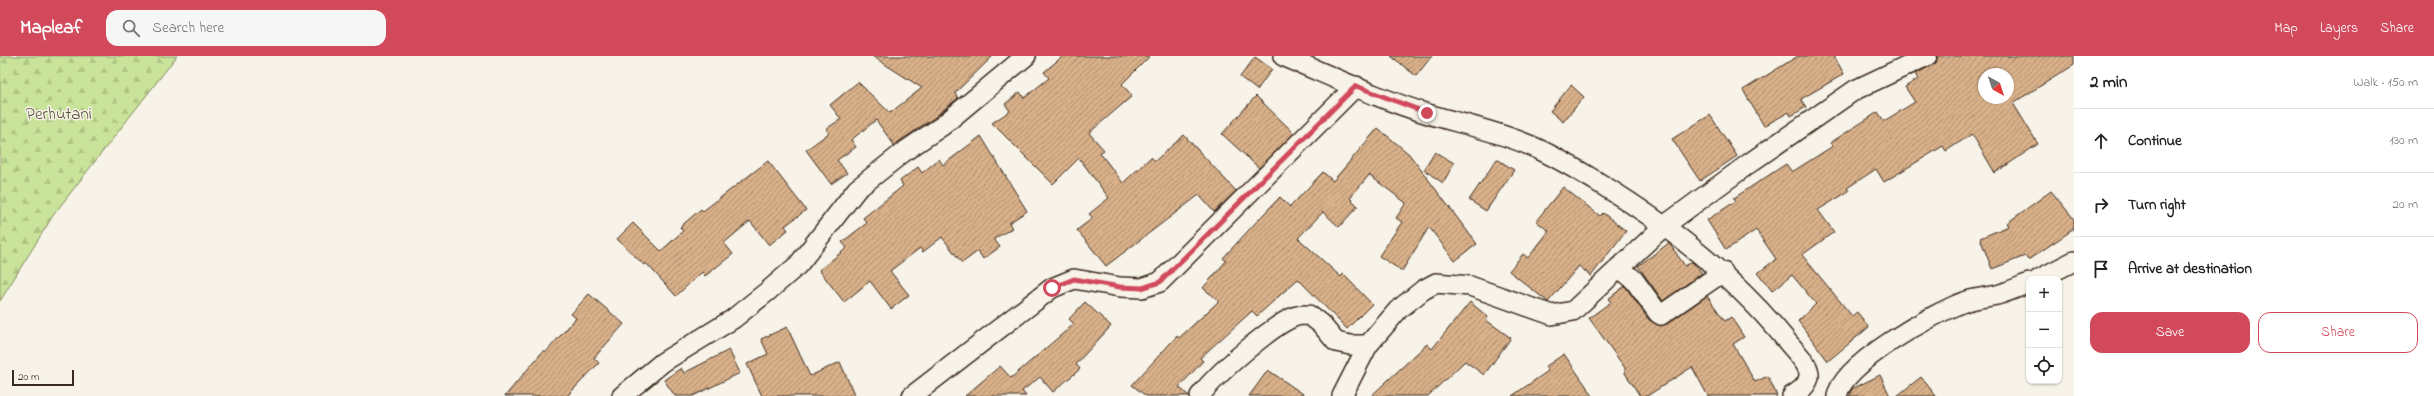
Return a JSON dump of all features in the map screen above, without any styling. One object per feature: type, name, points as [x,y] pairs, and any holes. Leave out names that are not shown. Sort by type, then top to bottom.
[{"type":"street","points":[[622,396],[663,362],[733,318],[768,291],[798,265],[856,189],[905,151],[948,121],[1026,56]]},
{"type":"street","points":[[1283,56],[1427,113],[1495,132],[1530,145],[1557,158],[1615,193],[1664,226],[1723,272],[1761,309],[1808,368],[1809,381],[1804,388],[1792,396]]},
{"type":"street","points":[[1342,396],[1368,344],[1398,310],[1423,290],[1436,283],[1470,286],[1544,312],[1559,315],[1573,311],[1664,226],[1855,90],[1927,56]]},
{"type":"street","points":[[912,396],[1052,288],[1074,279],[1120,287],[1142,288],[1160,282],[1356,86]]},
{"type":"street","points":[[2045,276],[2074,261]]},
{"type":"street","points":[[1619,267],[1634,280],[1658,313],[1662,315],[1723,272]]},
{"type":"street","points":[[1837,396],[1840,383],[1855,368],[1897,336],[1964,302],[2000,294],[2026,284]]},
{"type":"street","points":[[1200,396],[1234,361],[1276,327],[1295,316],[1309,315],[1321,324],[1336,342],[1350,345],[1368,344]]},
{"type":"green space","name":"Perhutani","points":[[0,56],[177,56],[54,214],[0,301]]},
{"type":"building","points":[[872,56],[993,56],[955,93],[958,98],[935,117],[894,145],[876,120],[851,140],[856,147],[837,160],[847,173],[831,184],[806,150],[829,133],[826,129],[841,119],[830,105],[858,82],[890,113],[922,88]]},
{"type":"building","points":[[1063,56],[1150,56],[1122,84],[1132,96],[1089,133],[1104,150],[1100,153],[1123,183],[1151,157],[1155,161],[1184,135],[1236,191],[1214,212],[1199,195],[1106,266],[1077,230],[1093,218],[1089,214],[1109,198],[1079,158],[1053,184],[992,123],[1010,111],[1005,104],[1020,92],[1024,98],[1049,78],[1044,72]]},
{"type":"building","points":[[1391,56],[1432,56],[1416,76]]},
{"type":"building","points":[[1798,56],[1834,56],[1844,74],[1801,99],[1806,107],[1791,116],[1789,112],[1764,126],[1743,90]]},
{"type":"building","points":[[1938,56],[2074,56],[2074,65],[2014,102],[2014,68],[1978,68],[1978,104],[2014,104],[2038,144],[1995,173],[1972,134],[1946,151],[1943,146],[1884,182],[1876,169],[1847,188],[1849,191],[1818,210],[1834,232],[1802,255],[1852,316],[1857,312],[1869,327],[1828,361],[1798,321],[1816,304],[1792,275],[1772,291],[1758,273],[1776,259],[1756,230],[1726,250],[1707,220],[1736,201],[1734,198],[1786,164],[1792,172],[1833,146],[1830,143],[1878,112],[1884,121],[1915,102],[1905,87],[1918,79],[1915,74],[1936,63]]},
{"type":"building","points":[[1255,57],[1272,69],[1257,90],[1240,77]]},
{"type":"building","points":[[1571,85],[1584,97],[1563,122],[1550,111]]},
{"type":"building","points":[[1256,96],[1294,133],[1259,168],[1222,134]]},
{"type":"building","points":[[1710,115],[1737,156],[1700,181],[1672,139]]},
{"type":"building","points":[[1378,128],[1409,154],[1477,244],[1455,261],[1429,227],[1402,271],[1379,256],[1402,222],[1396,218],[1406,203],[1369,175],[1350,198],[1358,206],[1339,227],[1323,212],[1298,238],[1341,277],[1343,274],[1372,304],[1347,329],[1298,279],[1257,316],[1252,311],[1200,358],[1203,361],[1179,387],[1189,396],[1146,396],[1132,385],[1177,336],[1179,338],[1219,301],[1203,288],[1226,261],[1223,258],[1280,197],[1290,207],[1323,172],[1333,181]]},
{"type":"building","points":[[981,136],[1027,211],[1009,223],[1012,228],[994,239],[1000,247],[983,259],[978,251],[962,263],[942,237],[923,252],[920,248],[890,271],[909,295],[891,309],[870,281],[844,302],[819,270],[847,248],[842,242],[867,223],[863,218],[903,186],[900,181],[918,167],[922,173],[939,159],[943,165]]},
{"type":"building","points":[[1435,152],[1454,163],[1443,183],[1424,170]]},
{"type":"building","points":[[1497,159],[1514,170],[1486,211],[1469,200]]},
{"type":"building","points":[[768,161],[806,210],[785,226],[788,230],[769,245],[750,221],[724,243],[733,254],[705,276],[702,272],[676,296],[646,263],[644,265],[617,239],[633,223],[661,251],[683,231],[680,227],[701,209],[703,211]]},
{"type":"building","points":[[1563,187],[1600,216],[1603,213],[1626,231],[1591,276],[1579,266],[1548,302],[1509,271],[1523,254],[1528,258],[1549,231],[1536,221]]},
{"type":"building","points":[[2051,191],[2074,219],[2074,229],[2028,260],[2025,256],[1992,269],[1980,238],[2009,226],[2007,223]]},
{"type":"building","points":[[1669,243],[1685,266],[1692,262],[1702,273],[1663,301],[1638,266]]},
{"type":"building","points":[[1625,286],[1649,320],[1661,326],[1667,324],[1707,296],[1725,321],[1731,317],[1744,337],[1733,344],[1755,382],[1768,376],[1777,396],[1708,396],[1692,367],[1647,396],[1640,396],[1625,373],[1625,368],[1589,318],[1611,302],[1608,299]]},
{"type":"building","points":[[589,294],[624,324],[594,358],[599,363],[567,396],[505,396],[544,350],[546,352],[576,318],[571,314]]},
{"type":"building","points":[[1085,302],[1111,326],[1076,364],[1080,369],[1053,392],[1040,377],[1022,391],[1026,396],[965,396],[1000,366],[1011,378],[1074,324],[1069,319]]},
{"type":"building","points":[[1470,302],[1488,317],[1486,320],[1511,338],[1484,375],[1465,361],[1428,396],[1371,396],[1427,344],[1432,349]]},
{"type":"building","points":[[787,327],[810,376],[840,362],[855,396],[762,396],[747,364],[768,354],[761,339]]},
{"type":"building","points":[[729,350],[740,373],[693,396],[675,396],[664,380],[681,368],[684,373]]},
{"type":"building","points":[[1564,354],[1593,396],[1512,396],[1548,371],[1545,367]]},
{"type":"building","points":[[1268,370],[1306,396],[1249,396]]},
{"type":"building","points":[[1880,375],[1890,396],[1849,396],[1852,389]]},
{"type":"building","points":[[1921,377],[1936,396],[1897,396]]},
{"type":"route","points":[[1052,288],[1074,279],[1120,287],[1142,288],[1160,282],[1242,202],[1356,86],[1427,113]]}]
